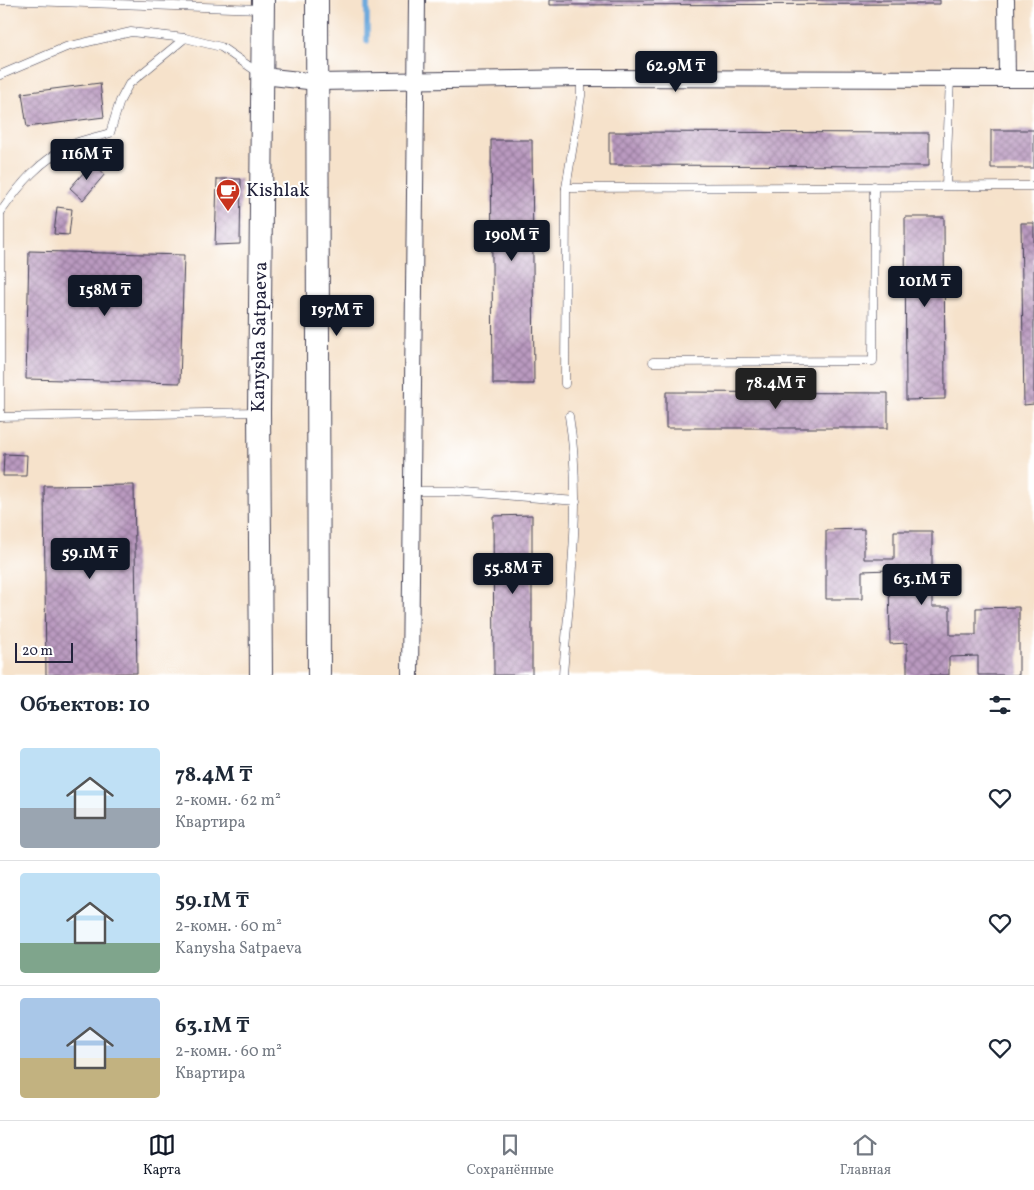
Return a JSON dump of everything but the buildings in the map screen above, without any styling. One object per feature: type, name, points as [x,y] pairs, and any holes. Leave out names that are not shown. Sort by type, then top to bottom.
[{"type":"main road","points":[[317,0],[319,675]]},
{"type":"main road","name":"Kanysha Satpaeva","points":[[261,675],[259,412],[263,4]]},
{"type":"street","points":[[410,675],[417,0]]},
{"type":"street","points":[[1006,0],[1006,79]]},
{"type":"street","points":[[263,76],[317,82],[580,78],[1034,78]]},
{"type":"lane","points":[[0,0],[263,4]]},
{"type":"lane","points":[[0,75],[66,47],[131,32],[185,38],[220,47],[263,76]]},
{"type":"lane","points":[[185,38],[129,84],[120,101],[110,133],[74,144],[41,164],[18,188],[0,213],[0,417],[259,412]]},
{"type":"lane","points":[[946,186],[950,77]]},
{"type":"lane","points":[[566,384],[566,188],[580,96],[580,78]]},
{"type":"lane","points":[[653,362],[873,360],[874,186]]},
{"type":"lane","points":[[566,188],[1034,186]]},
{"type":"lane","points":[[563,675],[576,501],[573,437],[569,416]]},
{"type":"lane","points":[[412,491],[454,492],[576,501]]},
{"type":"waterway","points":[[367,0],[367,41]]},
{"type":"place","name":"Kishlak","points":[[228,212]]}]
